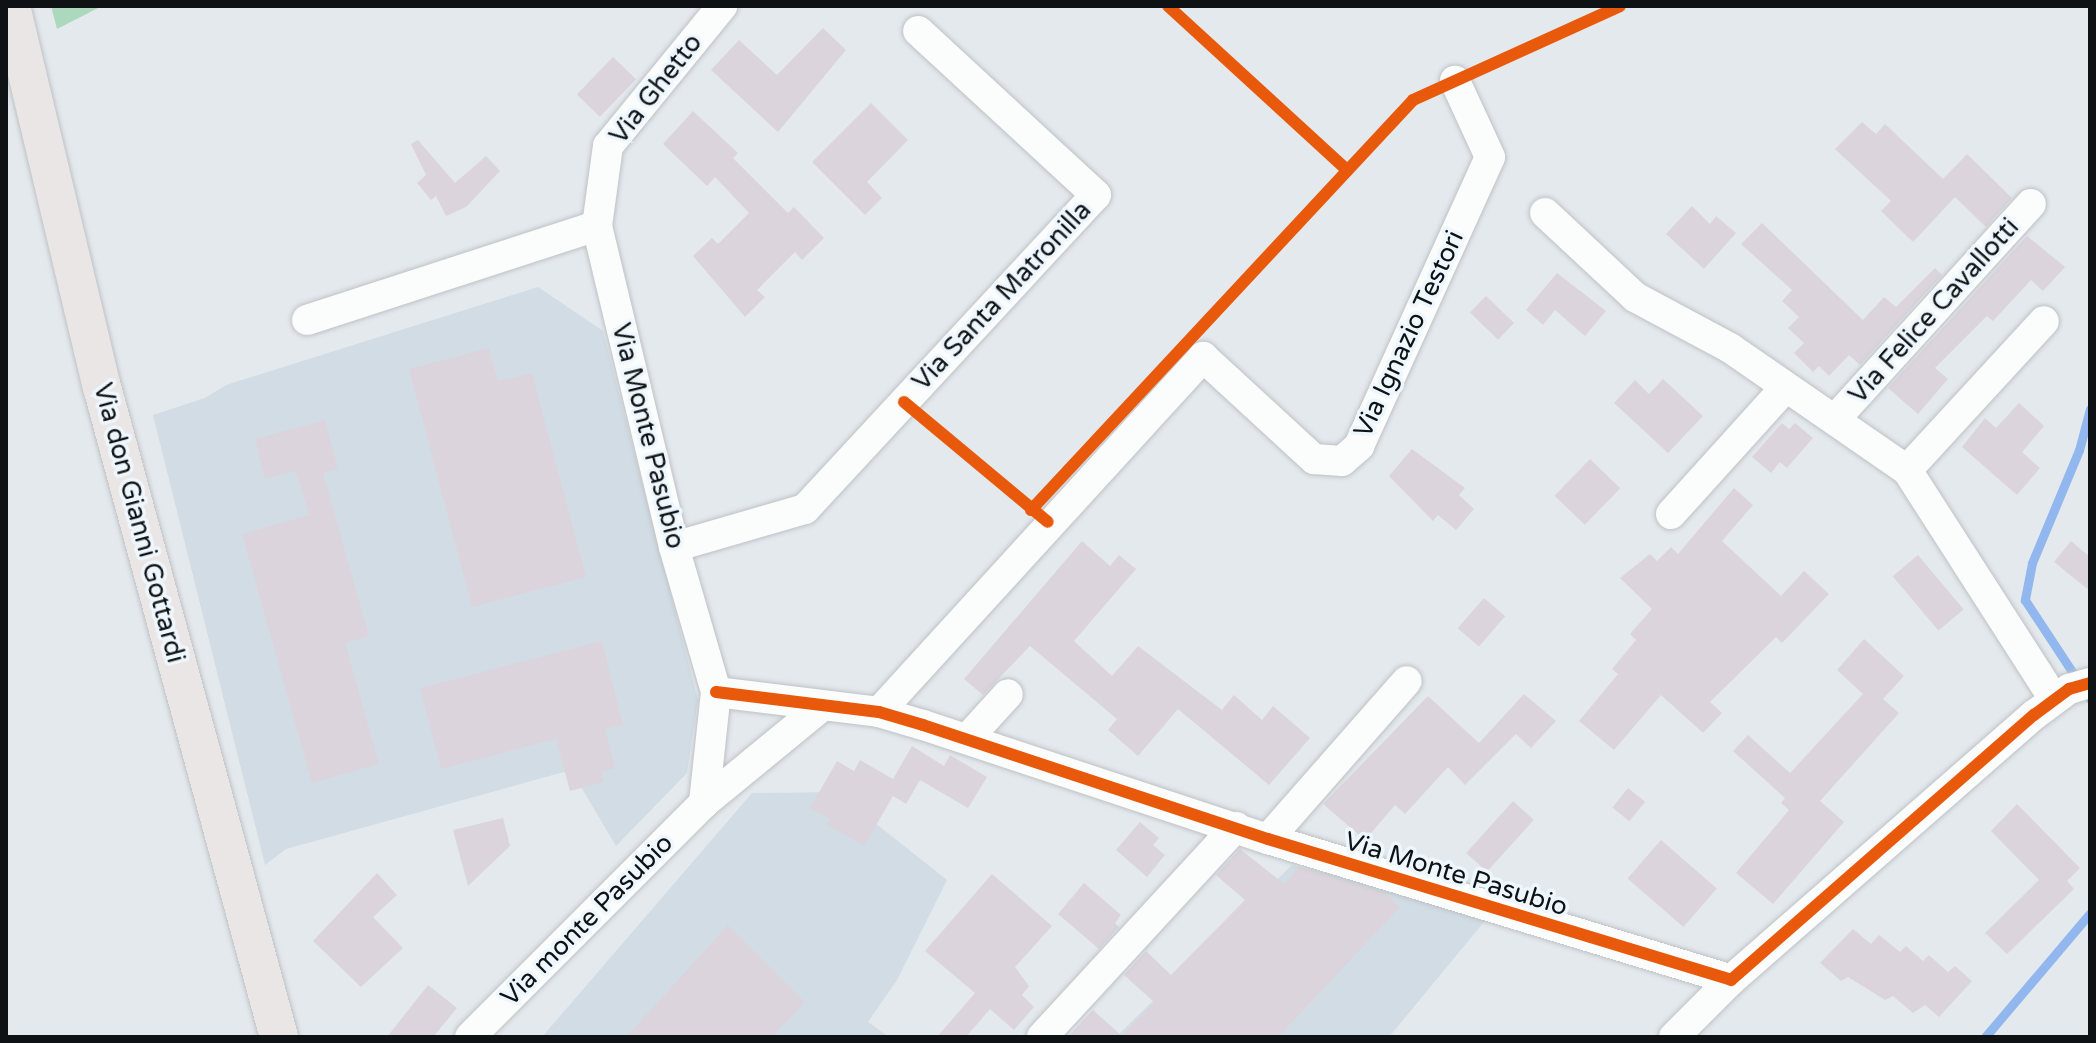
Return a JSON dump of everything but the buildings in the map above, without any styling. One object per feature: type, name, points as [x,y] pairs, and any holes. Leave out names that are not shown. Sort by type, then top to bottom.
[{"type":"main road","name":"Via don Gianni Gottardi","points":[[11,6],[102,387],[279,1037]]},
{"type":"street","name":"Via Ghetto","points":[[597,226],[608,146],[722,6]]},
{"type":"street","name":"Via Santa Matronilla","points":[[674,547],[805,509],[1096,195],[918,31]]},
{"type":"street","name":"Via Ignazio Testori","points":[[879,712],[1203,357],[1314,459],[1342,461],[1359,446],[1490,157],[1455,81]]},
{"type":"street","name":"Via Felice Cavallotti","points":[[1837,417],[2031,204]]},
{"type":"street","name":"Via Felice Cavallotti","points":[[1545,213],[1635,297],[1730,348],[1784,389],[1837,417],[1907,470],[2071,690]]},
{"type":"street","points":[[307,320],[597,226]]},
{"type":"street","name":"Via Monte Pasubio","points":[[597,226],[674,547],[716,692],[879,712],[968,738],[1268,839],[1731,980]]},
{"type":"street","points":[[1907,470],[2044,321]]},
{"type":"street","points":[[1671,514],[1784,389]]},
{"type":"street","points":[[1268,839],[1407,681]]},
{"type":"street","points":[[1674,1037],[1731,980],[2071,690]]},
{"type":"street","points":[[704,803],[716,692]]},
{"type":"street","points":[[968,738],[1008,694]]},
{"type":"street","name":"Via monte Pasubio","points":[[470,1037],[704,803],[822,706]]},
{"type":"street","points":[[1042,1037],[1236,827]]},
{"type":"shaded area","points":[[538,287],[603,331],[698,700],[687,773],[616,846],[571,770],[286,849],[265,865],[153,415],[205,398],[226,385]]},
{"type":"shaded area","points":[[836,792],[947,880],[897,980],[868,1022],[889,1037],[542,1037],[752,793]]},
{"type":"shaded area","points":[[1292,865],[1493,911],[1389,1037],[1116,1037]]},
{"type":"green space","points":[[51,6],[102,6],[57,29]]},
{"type":"waterway","points":[[2090,409],[2079,450],[2032,563],[2025,600],[2090,699]]},
{"type":"waterway","points":[[1985,1037],[2090,913]]},
{"type":"cycle path","points":[[1168,6],[1347,170]]},
{"type":"cycle path","points":[[1031,510],[1413,100],[1620,6]]},
{"type":"cycle path","points":[[904,402],[1048,522]]},
{"type":"cycle path","points":[[716,692],[879,712],[1268,839],[1731,980],[2034,715],[2069,689],[2090,683]]}]
